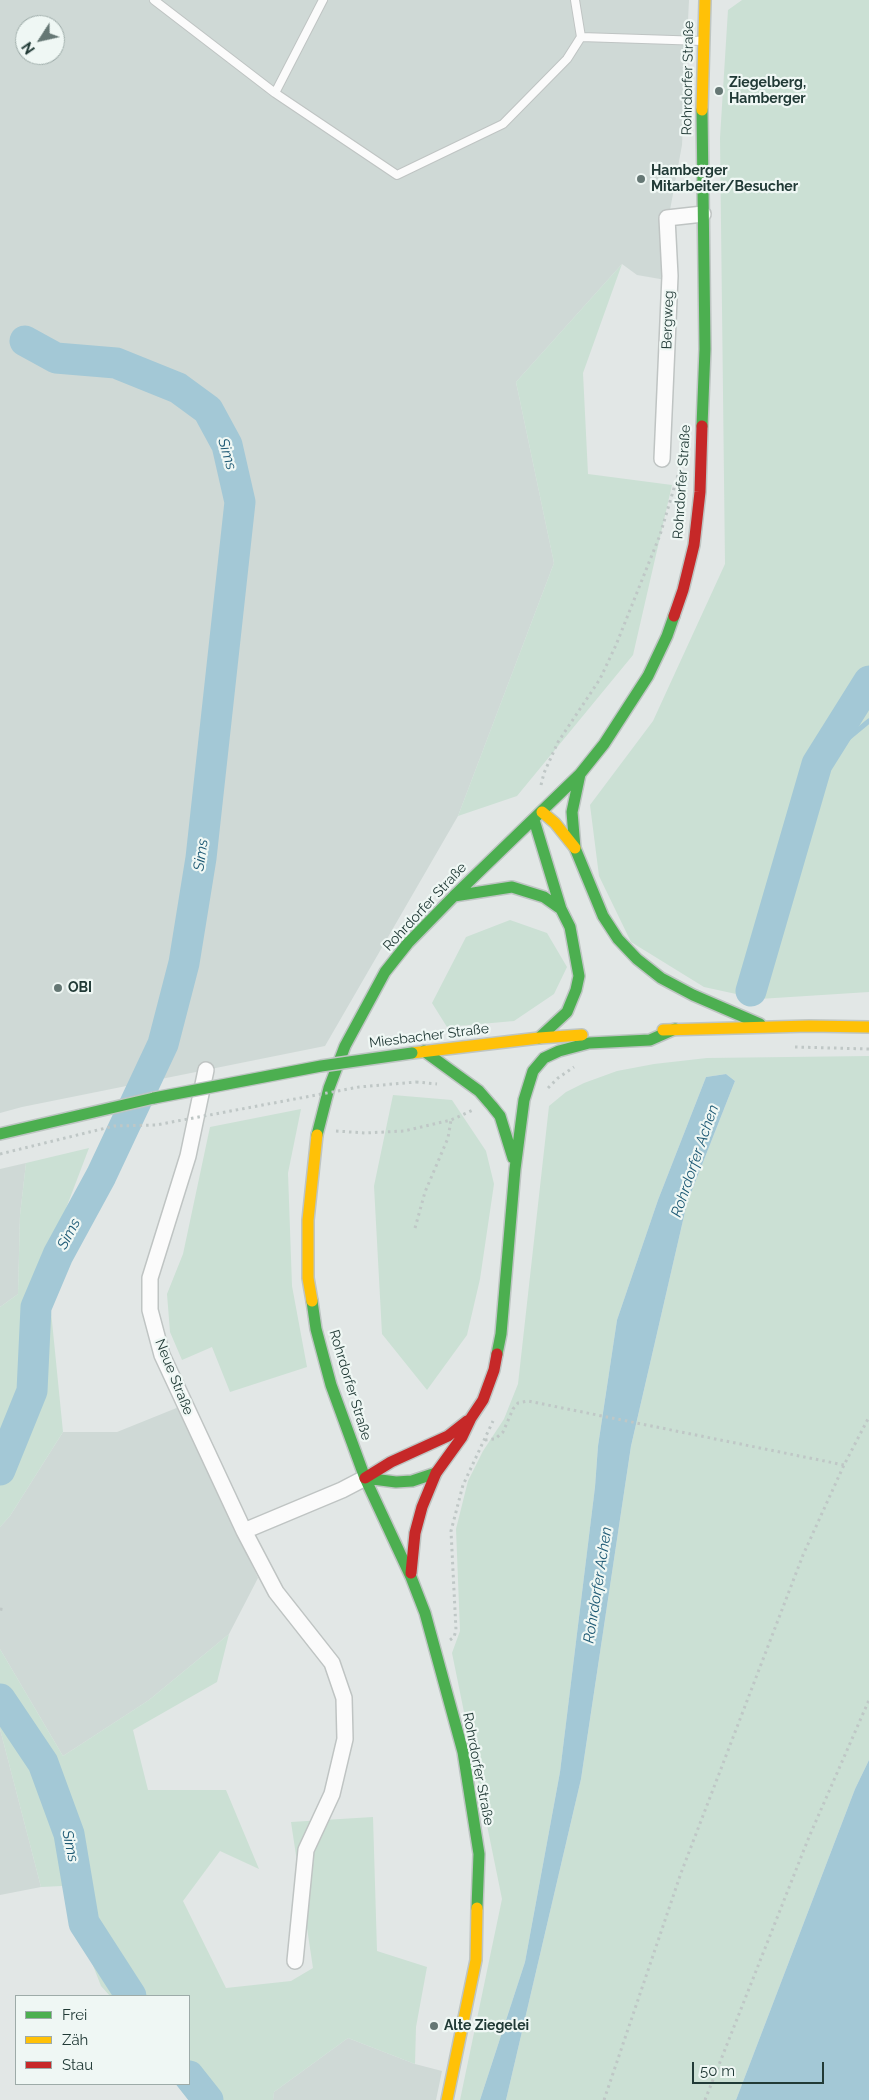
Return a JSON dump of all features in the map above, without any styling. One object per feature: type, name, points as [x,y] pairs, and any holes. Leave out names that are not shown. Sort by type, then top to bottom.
[{"type":"main road","name":"Rohrdorfer Straße","points":[[446,2100],[476,1960],[479,1854],[463,1752],[424,1613],[411,1577],[365,1478],[331,1385],[316,1329],[308,1278],[308,1220],[318,1129],[330,1088],[346,1046],[381,979],[408,943],[580,774],[604,744],[632,704],[648,676],[667,636],[683,590],[694,545],[700,492],[700,436],[705,349],[703,41],[705,0]]},
{"type":"main road","points":[[575,848],[572,812],[580,774]]},
{"type":"main road","points":[[538,816],[555,823],[575,848],[603,916],[618,939],[637,960],[661,978],[693,995],[766,1027]]},
{"type":"main road","points":[[538,816],[561,909],[570,927],[578,963],[576,990],[566,1012],[557,1023],[539,1038]]},
{"type":"main road","points":[[454,896],[512,888],[530,891],[544,897],[561,909]]},
{"type":"main road","name":"Miesbacher Straße","points":[[0,1134],[154,1098],[321,1066],[424,1051],[539,1038],[675,1029],[869,1027]]},
{"type":"main road","points":[[411,1577],[415,1533],[422,1507],[436,1473],[462,1437],[471,1418],[483,1400],[494,1370],[501,1334],[515,1169],[528,1081],[533,1071],[544,1058],[559,1050],[590,1043],[650,1040],[675,1029]]},
{"type":"main road","points":[[424,1051],[479,1091],[496,1111],[506,1132],[515,1169]]},
{"type":"main road","points":[[365,1478],[391,1462],[448,1436],[471,1418]]},
{"type":"main road","points":[[365,1478],[396,1482],[412,1481],[436,1473]]},
{"type":"street","name":"Bergweg","points":[[662,460],[670,276],[667,218],[703,214]]},
{"type":"street","name":"Neue Straße","points":[[206,1070],[188,1156],[150,1278],[150,1310],[162,1355],[244,1532],[276,1592],[332,1663],[344,1698],[345,1739],[332,1794],[306,1850],[295,1961]]},
{"type":"street","points":[[244,1532],[342,1490],[365,1478]]},
{"type":"lane","points":[[154,0],[275,93],[397,175],[502,124],[567,59],[581,37],[575,0]]},
{"type":"lane","points":[[275,93],[323,0]]},
{"type":"lane","points":[[581,37],[703,41]]},
{"type":"path","points":[[540,792],[544,773],[558,742],[600,679],[616,645],[660,535],[680,461],[700,436]]},
{"type":"path","points":[[785,1047],[869,1049]]},
{"type":"path","points":[[542,1095],[558,1078],[582,1063]]},
{"type":"path","points":[[0,1154],[114,1126],[156,1125],[359,1087],[416,1082]]},
{"type":"path","points":[[318,1129],[365,1133],[404,1131],[451,1120],[478,1108]]},
{"type":"path","points":[[415,1228],[425,1192],[448,1138],[451,1120]]},
{"type":"path","points":[[485,1440],[495,1439],[503,1432],[513,1409],[518,1403],[528,1401],[844,1465]]},
{"type":"path","points":[[604,2100],[681,1873],[803,1556],[844,1465],[869,1417]]},
{"type":"path","points":[[0,1609],[6,1610]]},
{"type":"path","points":[[705,2100],[809,1837],[869,1700]]},
{"type":"shaded area","points":[[0,0],[689,0],[682,145],[670,210],[666,280],[637,275],[622,264],[516,382],[554,563],[458,816],[325,1046],[0,1113]]},
{"type":"shaded area","points":[[26,1163],[20,1215],[18,1294],[0,1307],[0,1169]]},
{"type":"shaded area","points":[[179,1407],[258,1578],[229,1634],[149,1700],[63,1756],[0,1649],[0,1527],[10,1516],[63,1432],[117,1432]]},
{"type":"shaded area","points":[[0,1729],[41,1887],[0,1895]]},
{"type":"shaded area","points":[[348,2038],[415,2064],[442,2071],[436,2100],[273,2100],[274,2092]]},
{"type":"green space","points":[[742,0],[869,0],[869,992],[759,999],[704,987],[631,942],[599,876],[590,805],[653,721],[725,564],[720,138],[728,10]]},
{"type":"green space","points":[[622,264],[583,373],[588,474],[672,485],[633,655],[517,796],[458,816],[554,563],[516,382]]},
{"type":"green space","points":[[510,920],[547,933],[567,967],[554,994],[514,1021],[447,1027],[432,1003],[466,937]]},
{"type":"green space","points":[[869,1056],[869,1760],[855,1789],[736,2100],[506,2100],[581,1779],[631,1446],[687,1203],[735,1081],[726,1074],[706,1077],[658,1200],[617,1320],[598,1446],[595,1487],[560,1772],[525,1962],[480,2100],[460,2100],[502,1899],[452,1653],[460,1631],[456,1529],[468,1481],[483,1451],[504,1419],[518,1384],[549,1106],[566,1092],[584,1083],[617,1071],[654,1064],[707,1058]]},
{"type":"green space","points":[[393,1095],[452,1100],[486,1151],[494,1184],[480,1279],[467,1335],[427,1390],[382,1334],[374,1186]]},
{"type":"green space","points":[[301,1109],[288,1173],[292,1286],[307,1367],[230,1392],[212,1347],[182,1360],[170,1332],[167,1294],[183,1254],[210,1127]]},
{"type":"green space","points":[[89,1148],[46,1261],[63,1432],[10,1516],[0,1527],[0,1307],[18,1294],[20,1215],[26,1163]]},
{"type":"green space","points":[[229,1634],[217,1682],[133,1730],[148,1790],[226,1790],[259,1869],[220,1851],[183,1901],[226,1988],[291,1981],[313,1968],[291,1822],[373,1817],[377,1951],[427,1967],[416,2027],[415,2064],[348,2038],[274,2092],[273,2100],[189,2100],[177,2085],[190,2085],[190,1995],[109,1995],[101,1986],[62,1886],[41,1887],[0,1729],[0,1649],[63,1756],[149,1700]]},
{"type":"water","points":[[726,1074],[735,1081],[687,1203],[631,1446],[581,1779],[506,2100],[480,2100],[525,1962],[560,1772],[595,1487],[598,1446],[617,1320],[658,1200],[706,1077]]},
{"type":"water","points":[[869,1760],[869,2100],[736,2100],[855,1789]]},
{"type":"waterway","name":"Sims","points":[[0,1470],[32,1391],[36,1307],[58,1255],[101,1176],[163,1044],[184,963],[201,858],[240,502],[227,445],[208,410],[178,388],[116,363],[56,358],[25,341]]},
{"type":"waterway","name":"Rohrdorfer Achen","points":[[751,991],[817,764],[869,681]]},
{"type":"waterway","points":[[817,764],[869,721]]},
{"type":"waterway","name":"Sims","points":[[0,1699],[43,1763],[69,1834],[84,1923],[130,1995]]},
{"type":"waterway","name":"Sims","points":[[190,2077],[208,2100]]},
{"type":"traffic: fast","points":[[702,110],[705,349],[702,426]]},
{"type":"traffic: fast","points":[[317,1135],[329,1088],[345,1046],[385,972],[408,943],[454,896],[580,774],[604,744],[648,676],[667,636],[674,616]]},
{"type":"traffic: fast","points":[[580,774],[572,812],[575,848],[603,916],[618,939],[637,959],[661,978],[693,995],[760,1024]]},
{"type":"traffic: fast","points":[[534,820],[561,909],[570,927],[579,976],[576,990],[567,1012],[539,1038]]},
{"type":"traffic: fast","points":[[454,896],[512,887],[544,897],[561,909]]},
{"type":"traffic: fast","points":[[497,1354],[501,1334],[515,1169],[524,1100],[533,1071],[544,1058],[559,1051],[589,1043],[650,1040],[675,1029]]},
{"type":"traffic: fast","points":[[424,1051],[479,1091],[492,1106],[500,1116],[513,1158]]},
{"type":"traffic: fast","points":[[154,1098],[321,1066],[412,1053]]},
{"type":"traffic: fast","points":[[0,1134],[154,1098]]},
{"type":"traffic: fast","points":[[312,1301],[316,1329],[331,1385],[365,1478],[411,1577],[425,1613],[463,1752],[479,1854],[477,1908]]},
{"type":"traffic: fast","points":[[365,1478],[396,1482],[412,1481],[436,1473]]},
{"type":"traffic: slow","points":[[702,110],[705,0]]},
{"type":"traffic: slow","points":[[542,812],[555,823],[575,848]]},
{"type":"traffic: slow","points":[[663,1030],[809,1026],[869,1027]]},
{"type":"traffic: slow","points":[[412,1053],[539,1038],[582,1035]]},
{"type":"traffic: slow","points":[[312,1301],[308,1278],[308,1220],[317,1135]]},
{"type":"traffic: slow","points":[[447,2100],[476,1960],[477,1908]]},
{"type":"traffic: jam","points":[[674,616],[683,590],[694,545],[700,492],[702,426]]},
{"type":"traffic: jam","points":[[411,1573],[415,1533],[422,1507],[436,1473],[462,1437],[471,1418],[483,1400],[494,1370],[497,1354]]},
{"type":"traffic: jam","points":[[365,1478],[391,1462],[448,1436],[467,1421]]},
{"type":"place","name":"Ziegelberg, Hamberger","points":[[719,91]]},
{"type":"place","name":"Hamberger Mitarbeiter/Besucher","points":[[641,179]]},
{"type":"place","name":"OBI","points":[[58,988]]},
{"type":"place","name":"Alte Ziegelei","points":[[434,2026]]}]
